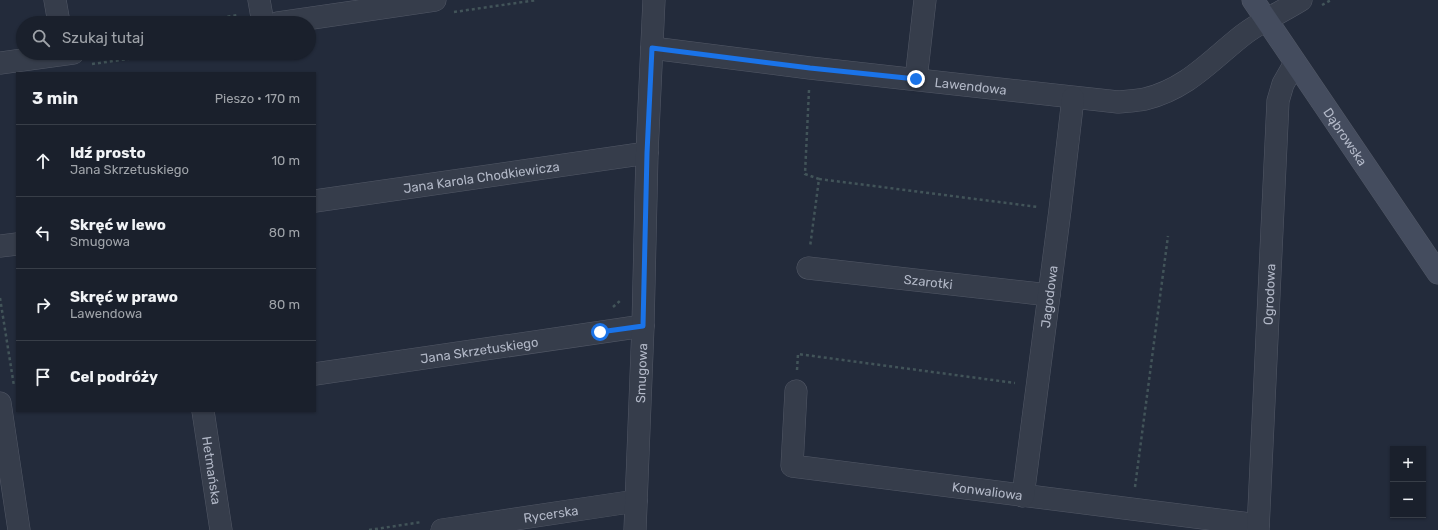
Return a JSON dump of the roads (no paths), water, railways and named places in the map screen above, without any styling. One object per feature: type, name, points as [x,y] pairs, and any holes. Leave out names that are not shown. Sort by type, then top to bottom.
[{"type":"street","points":[[55,0],[58,16]]},
{"type":"street","points":[[260,0],[262,16]]},
{"type":"street","points":[[316,17],[435,0]]},
{"type":"street","name":"Smugowa","points":[[635,530],[643,326],[647,153],[654,0]]},
{"type":"street","points":[[916,79],[925,0]]},
{"type":"street","name":"Dąbrowska","points":[[1253,0],[1438,273]]},
{"type":"street","points":[[1266,20],[1301,0]]},
{"type":"street","name":"Lawendowa","points":[[652,48],[810,68],[1118,102],[1144,99],[1171,90],[1195,76],[1244,34],[1266,20]]},
{"type":"street","points":[[0,64],[36,60]]},
{"type":"street","name":"Ogrodowa","points":[[1258,528],[1278,102],[1284,84],[1295,63]]},
{"type":"street","name":"Jagodowa","points":[[1023,496],[1073,98]]},
{"type":"street","name":"Jana Karola Chodkiewicza","points":[[316,201],[647,153]]},
{"type":"street","points":[[0,246],[16,244]]},
{"type":"street","name":"Szarotki","points":[[808,268],[1049,295]]},
{"type":"street","name":"Jana Skrzetuskiego","points":[[316,374],[643,326]]},
{"type":"street","name":"Konwaliowa","points":[[796,391],[792,466],[1133,510],[1258,528]]},
{"type":"street","points":[[7,397],[19,530]]},
{"type":"street","name":"Hetmańska","points":[[203,412],[221,530]]},
{"type":"street","name":"Rycerska","points":[[433,526],[636,501]]}]
